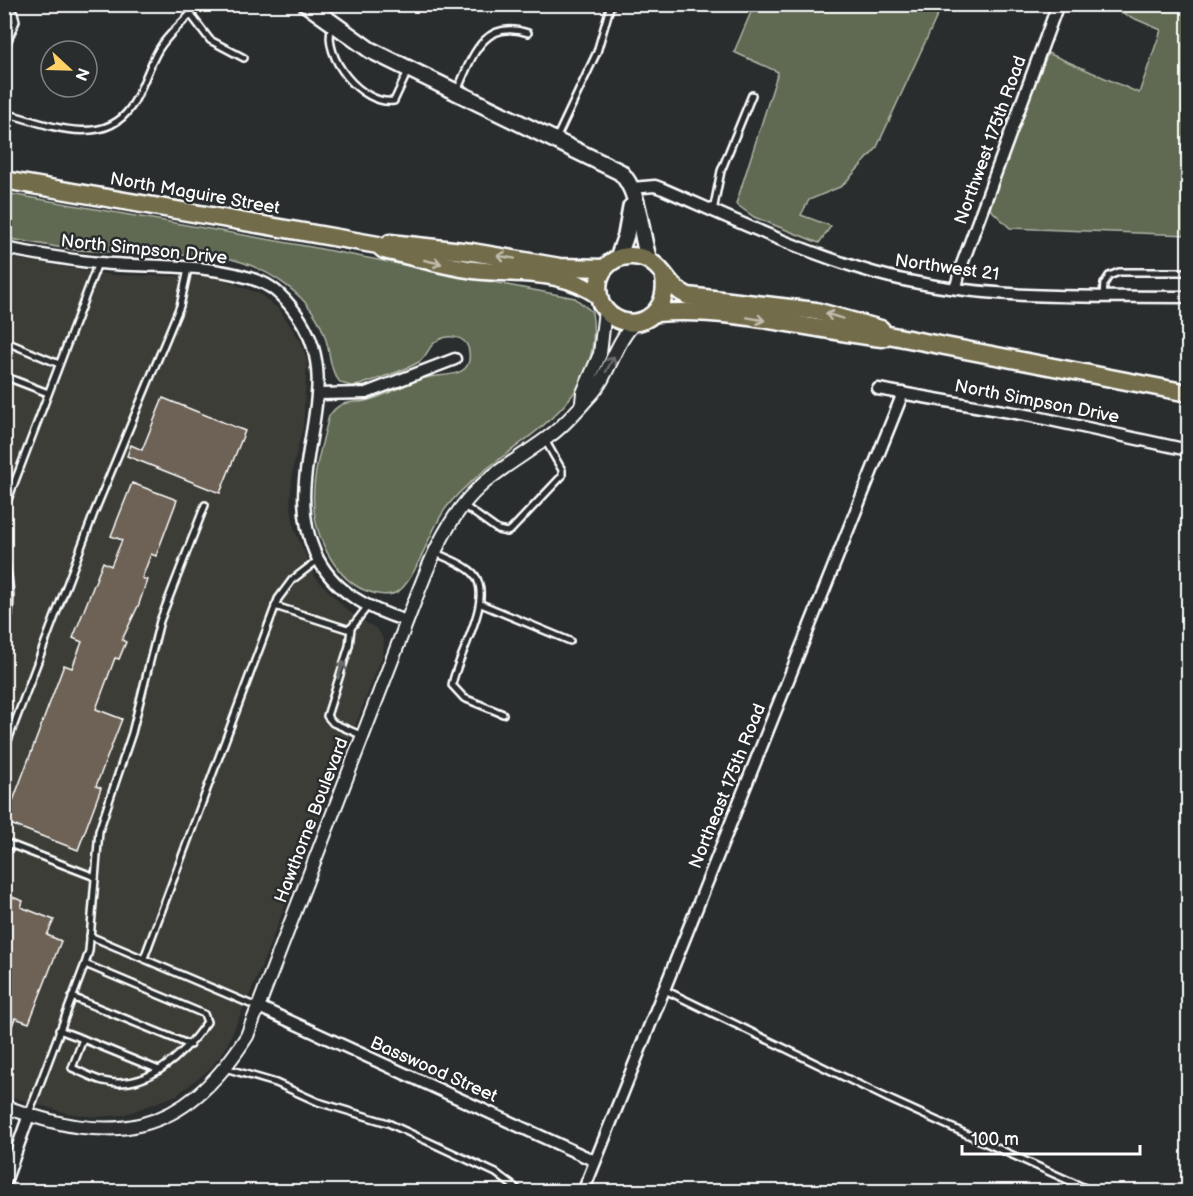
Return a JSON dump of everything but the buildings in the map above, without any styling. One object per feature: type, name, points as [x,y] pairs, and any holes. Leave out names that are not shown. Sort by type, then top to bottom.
[{"type":"main road","points":[[306,4],[332,25],[370,50],[612,166],[627,179],[638,208],[640,232],[649,260]]},
{"type":"main road","name":"North Maguire Street","points":[[4,180],[378,245],[386,243],[472,252],[560,267],[611,263]]},
{"type":"main road","points":[[633,195],[626,235],[599,282],[602,303],[617,319],[635,323],[656,313],[714,312],[837,333],[882,338],[888,335]]},
{"type":"main road","name":"North Maguire Street","points":[[378,245],[384,250],[454,267],[558,277],[581,284],[602,303]]},
{"type":"main road","points":[[611,263],[633,256],[649,260],[656,265],[664,278],[677,291],[688,296],[816,311],[882,330],[888,335],[1188,393]]},
{"type":"main road","points":[[656,313],[663,300],[664,278]]},
{"type":"street","name":"Northwest 175th Road","points":[[956,287],[961,267],[1058,4]]},
{"type":"street","name":"Northwest 21","points":[[633,195],[655,186],[783,241],[875,273],[956,287],[1032,295],[1188,297]]},
{"type":"street","name":"North Simpson Drive","points":[[4,248],[98,263],[226,272],[261,282],[278,292],[306,327],[314,348],[318,394],[306,459],[302,500],[303,518],[318,560],[331,580],[368,606],[407,621]]},
{"type":"street","name":"Hawthorne Boulevard","points":[[582,403],[583,393],[600,354],[602,303]]},
{"type":"street","name":"Hawthorne Boulevard","points":[[4,1106],[29,1115],[91,1128],[146,1124],[199,1097],[225,1068],[247,1036],[434,552],[450,521],[488,480],[545,440],[570,417],[597,386],[626,333],[635,323]]},
{"type":"street","points":[[318,394],[366,393],[387,387],[455,358]]},
{"type":"street","name":"North Simpson Drive","points":[[878,389],[1032,416],[1188,450]]},
{"type":"street","name":"Northeast 175th Road","points":[[583,1191],[903,393]]},
{"type":"street","name":"Basswood Street","points":[[258,1008],[595,1161]]},
{"type":"street","points":[[4,1185],[29,1115]]},
{"type":"lane","points":[[12,115],[80,131],[101,129],[112,124],[130,108],[164,42],[199,4]]},
{"type":"lane","points":[[556,139],[597,52],[611,4]]},
{"type":"lane","points":[[4,9],[14,13],[16,21],[4,50]]},
{"type":"lane","points":[[191,15],[210,40],[244,58]]},
{"type":"lane","points":[[332,25],[328,42],[335,61],[351,82],[364,91],[383,100],[394,100],[409,70]]},
{"type":"lane","points":[[457,92],[471,59],[488,37],[506,28],[528,33]]},
{"type":"lane","points":[[713,211],[721,171],[752,95]]},
{"type":"lane","points":[[4,510],[98,263]]},
{"type":"lane","points":[[4,751],[94,513],[180,306],[188,269]]},
{"type":"lane","points":[[1103,297],[1104,284],[1109,276],[1119,272],[1188,272]]},
{"type":"lane","points":[[4,341],[59,364]]},
{"type":"lane","points":[[4,376],[48,393]]},
{"type":"lane","points":[[463,505],[498,530],[507,532],[511,530],[562,476],[562,470],[545,440]]},
{"type":"lane","points":[[29,1115],[59,1030],[86,964],[99,831],[132,733],[160,621],[205,505]]},
{"type":"lane","points":[[434,552],[465,567],[475,575],[482,590],[481,604],[452,684],[464,698],[503,714]]},
{"type":"lane","points":[[4,557],[10,598],[9,621],[4,636]]},
{"type":"lane","points":[[144,958],[275,606],[284,587],[318,560]]},
{"type":"lane","points":[[481,604],[570,641]]},
{"type":"lane","points":[[275,606],[337,628],[351,628]]},
{"type":"lane","points":[[363,736],[333,723],[326,710],[342,667],[351,628],[368,606]]},
{"type":"lane","points":[[4,842],[95,877]]},
{"type":"lane","points":[[90,936],[258,1008]]},
{"type":"lane","points":[[84,1039],[72,1068],[103,1081],[128,1083],[159,1070],[190,1045],[207,1022],[204,1014],[86,964]]},
{"type":"lane","points":[[665,990],[889,1099],[1094,1191]]},
{"type":"lane","points":[[72,997],[190,1045]]},
{"type":"lane","points":[[59,1030],[159,1070]]},
{"type":"lane","points":[[225,1068],[276,1083],[327,1105],[388,1123],[496,1173],[521,1191]]},
{"type":"shaded area","points":[[4,257],[111,275],[216,277],[258,293],[279,309],[301,342],[307,362],[303,426],[293,467],[290,501],[294,528],[315,577],[349,612],[378,630],[384,641],[383,654],[256,980],[225,1049],[211,1068],[177,1095],[123,1115],[96,1117],[67,1113],[5,1095]]},
{"type":"green space","points":[[754,5],[939,5],[938,14],[876,149],[842,186],[809,200],[801,215],[831,226],[819,243],[754,217],[736,204],[778,72],[734,52]]},
{"type":"green space","points":[[1103,5],[1188,5],[1188,235],[1010,228],[987,206],[1048,53],[1139,93],[1161,30]]},
{"type":"green space","points":[[5,193],[311,247],[575,298],[592,312],[592,348],[583,378],[566,403],[544,425],[467,485],[446,508],[406,584],[399,591],[390,594],[373,593],[364,590],[345,577],[331,559],[316,524],[314,489],[316,471],[329,416],[342,404],[373,399],[425,378],[461,371],[469,361],[469,352],[464,342],[454,337],[443,338],[433,344],[419,362],[405,369],[360,385],[351,386],[341,383],[332,368],[320,324],[311,309],[299,296],[270,275],[238,261],[222,257],[75,250],[5,238]]}]
